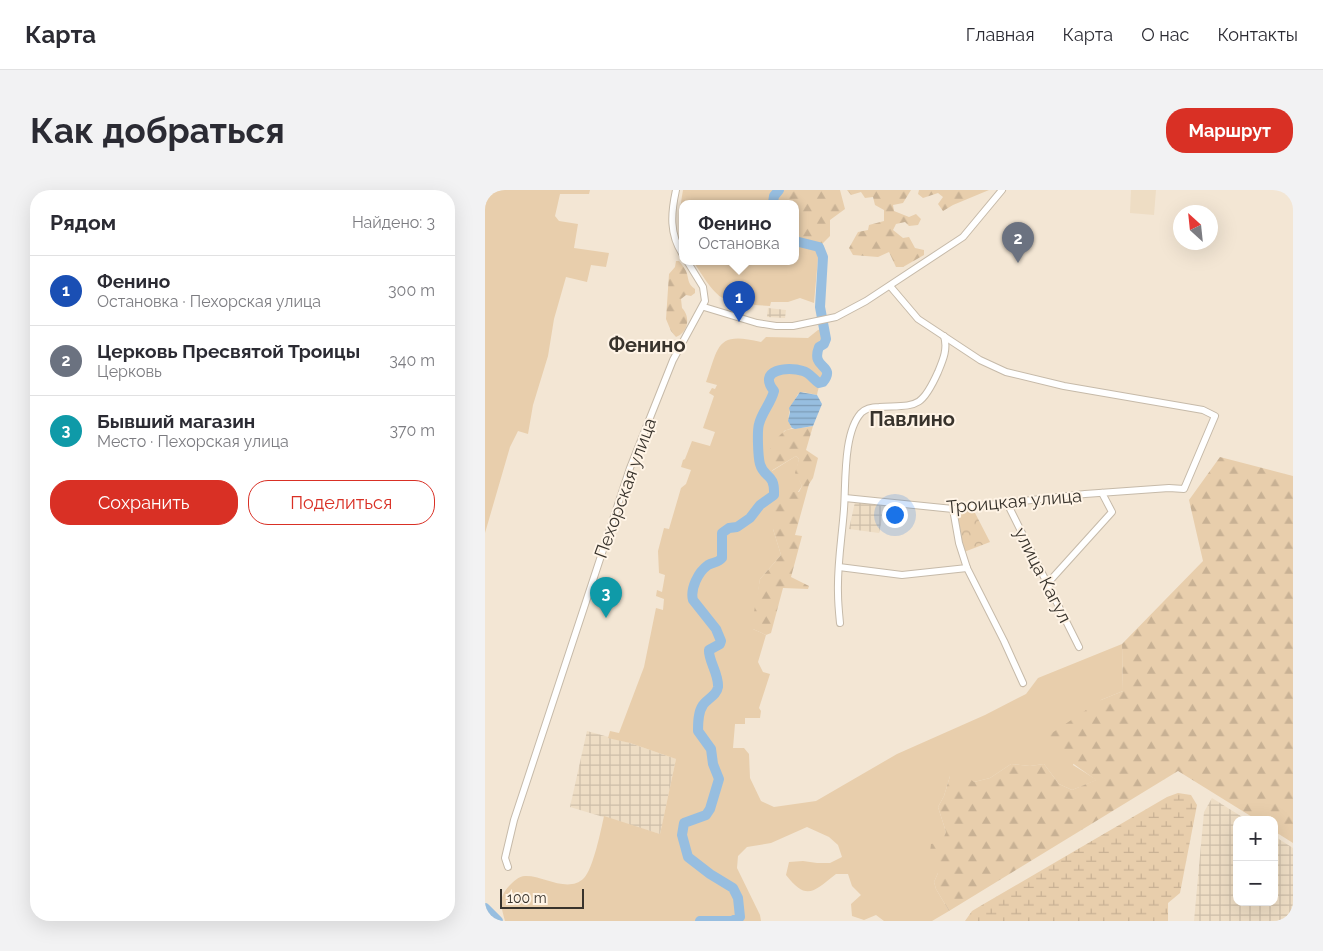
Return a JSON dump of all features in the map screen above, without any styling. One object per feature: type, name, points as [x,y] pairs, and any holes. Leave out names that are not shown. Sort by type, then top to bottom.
[{"type":"street","points":[[675,190],[672,210],[673,232],[679,248]]},
{"type":"street","points":[[689,265],[703,287],[706,297],[704,307],[757,323],[775,326],[793,326],[830,319],[850,311],[963,237],[1002,190]]},
{"type":"street","points":[[840,623],[838,593],[846,462],[850,439],[859,415],[869,408],[907,406],[923,398],[931,387],[943,361],[947,346],[944,336],[918,319],[890,286]]},
{"type":"street","name":"Пехорская улица","points":[[508,867],[505,858],[514,820],[630,468],[673,360],[704,307]]},
{"type":"street","name":"Троицкая улица","points":[[845,498],[953,509],[1102,493],[1169,488],[1184,489],[1215,416],[1208,412],[1023,377],[992,366],[944,336]]},
{"type":"street","points":[[1047,584],[1112,512],[1102,493]]},
{"type":"street","name":"улица Кагул","points":[[1007,503],[1079,647]]},
{"type":"street","points":[[953,509],[959,543],[967,568],[1005,641],[1023,683]]},
{"type":"street","points":[[839,567],[902,575],[967,568]]},
{"type":"shaded area","points":[[1131,190],[1156,190],[1154,215],[1130,213]]},
{"type":"shaded area","points":[[768,308],[786,310],[785,318],[767,317]]},
{"type":"shaded area","points":[[855,502],[885,506],[879,533],[849,529]]},
{"type":"shaded area","points":[[587,731],[676,759],[660,834],[570,807]]},
{"type":"shaded area","points":[[1212,798],[1241,816],[1233,816],[1233,906],[1278,906],[1278,839],[1293,848],[1293,921],[1194,921],[1204,812]]},
{"type":"green space","points":[[485,190],[590,190],[589,194],[560,194],[555,216],[559,221],[578,224],[574,248],[609,253],[606,267],[591,265],[587,282],[566,277],[554,319],[548,356],[533,405],[528,434],[518,431],[510,447],[485,533]]},
{"type":"green space","points":[[683,190],[779,190],[773,200],[682,200]]},
{"type":"green space","points":[[779,190],[840,190],[845,209],[830,220],[830,236],[819,247],[799,242],[799,200],[773,200]]},
{"type":"green space","points":[[847,190],[911,190],[903,203],[893,205],[894,211],[909,217],[916,214],[921,219],[918,225],[909,226],[905,222],[896,224],[893,230],[903,238],[909,237],[915,248],[924,250],[924,255],[903,267],[896,267],[889,252],[878,257],[853,255],[849,248],[858,232],[868,230],[869,225],[884,221],[884,210],[875,205],[873,197],[865,198],[861,192],[851,195]]},
{"type":"green space","points":[[919,190],[989,190],[943,211],[938,204],[943,197],[938,193],[923,198],[918,194]]},
{"type":"green space","points":[[799,242],[819,247],[814,303],[800,298],[788,302],[771,302],[770,306],[734,302],[719,296],[696,265],[799,265]]},
{"type":"green space","points":[[676,261],[679,261],[679,265],[682,265],[686,271],[689,283],[695,289],[695,293],[691,296],[686,295],[681,299],[682,308],[687,316],[687,324],[683,332],[676,337],[666,319],[669,274],[675,267]]},
{"type":"green space","points":[[821,329],[822,338],[817,344],[814,359],[824,370],[817,395],[803,392],[798,394],[791,406],[789,415],[792,428],[784,431],[772,471],[796,456],[799,459],[796,473],[802,486],[773,529],[781,555],[760,579],[753,629],[766,635],[758,662],[763,672],[770,674],[759,708],[761,711],[760,718],[745,718],[745,724],[735,724],[733,748],[744,748],[749,754],[750,778],[761,801],[774,807],[816,801],[897,754],[985,715],[1026,694],[1038,678],[1122,644],[1123,691],[1101,700],[1073,765],[1097,780],[1072,790],[1059,784],[1044,764],[1030,766],[1011,764],[990,778],[974,782],[950,776],[944,796],[938,807],[946,832],[938,873],[934,882],[949,911],[932,921],[884,921],[876,915],[864,920],[852,916],[851,904],[861,895],[852,886],[848,874],[836,874],[811,891],[800,889],[786,875],[789,862],[830,863],[842,857],[838,845],[829,837],[807,827],[771,843],[747,847],[738,856],[737,868],[760,915],[761,921],[505,921],[502,906],[503,894],[518,878],[532,876],[555,883],[571,884],[584,878],[593,858],[604,816],[660,834],[676,759],[630,743],[608,738],[610,731],[619,733],[644,667],[656,608],[663,610],[664,599],[656,596],[657,590],[662,592],[665,575],[659,573],[658,551],[664,528],[669,529],[681,488],[686,484],[691,470],[681,467],[683,460],[692,441],[710,446],[715,432],[703,428],[714,396],[709,393],[717,385],[706,382],[717,351],[721,344],[727,340],[746,339],[761,342],[766,337],[808,338]]},
{"type":"green space","points":[[813,426],[806,450],[818,458],[795,535],[802,536],[791,577],[809,586],[808,589],[783,588],[771,633],[766,635],[753,629],[752,623],[760,579],[781,555],[773,529],[771,510],[786,492],[799,492],[802,486],[795,473],[799,459],[796,456],[771,471],[765,462],[772,445],[781,434],[790,429]]},
{"type":"green space","points":[[1220,457],[1293,476],[1293,843],[1278,834],[1278,816],[1251,816],[1178,771],[949,911],[936,889],[934,882],[938,873],[929,860],[931,844],[942,842],[946,832],[938,807],[944,796],[950,776],[965,775],[974,782],[990,778],[1011,764],[1030,766],[1044,764],[1059,784],[1072,790],[1096,780],[1057,752],[1046,737],[1101,700],[1123,691],[1122,644],[1203,561],[1189,500]]},
{"type":"green space","points":[[973,509],[990,542],[964,552],[956,516],[961,510]]},
{"type":"green space","points":[[1178,793],[1191,795],[1197,805],[1180,893],[1168,903],[1168,921],[965,921],[972,911],[1167,797]]},
{"type":"water","points":[[800,392],[817,395],[822,404],[813,426],[795,429],[792,428],[788,421],[789,408]]},
{"type":"waterway","points":[[773,200],[779,190]]},
{"type":"waterway","points":[[700,921],[732,921],[740,917],[738,898],[733,888],[710,874],[688,857],[682,835],[684,823],[706,815],[710,809],[719,779],[713,764],[711,749],[698,731],[698,728],[701,708],[716,692],[718,687],[709,650],[720,644],[721,641],[716,629],[693,600],[692,596],[696,581],[704,568],[722,558],[722,533],[729,528],[737,527],[750,518],[760,505],[774,495],[773,483],[760,464],[758,444],[759,424],[774,391],[770,384],[769,378],[771,374],[776,371],[789,369],[803,371],[819,383],[823,382],[826,376],[826,369],[818,360],[817,354],[819,347],[824,344],[826,339],[820,307],[823,257],[819,247],[799,242]]},
{"type":"waterway","points":[[485,908],[498,921]]},
{"type":"place","name":"Церковь Пресвятой Троицы","points":[[1018,263]]},
{"type":"place","name":"Фенино","points":[[739,322]]},
{"type":"place","name":"Бывший магазин","points":[[606,618]]},
{"type":"district","name":"Фенино","points":[[647,345]]},
{"type":"district","name":"Павлино","points":[[912,419]]}]
